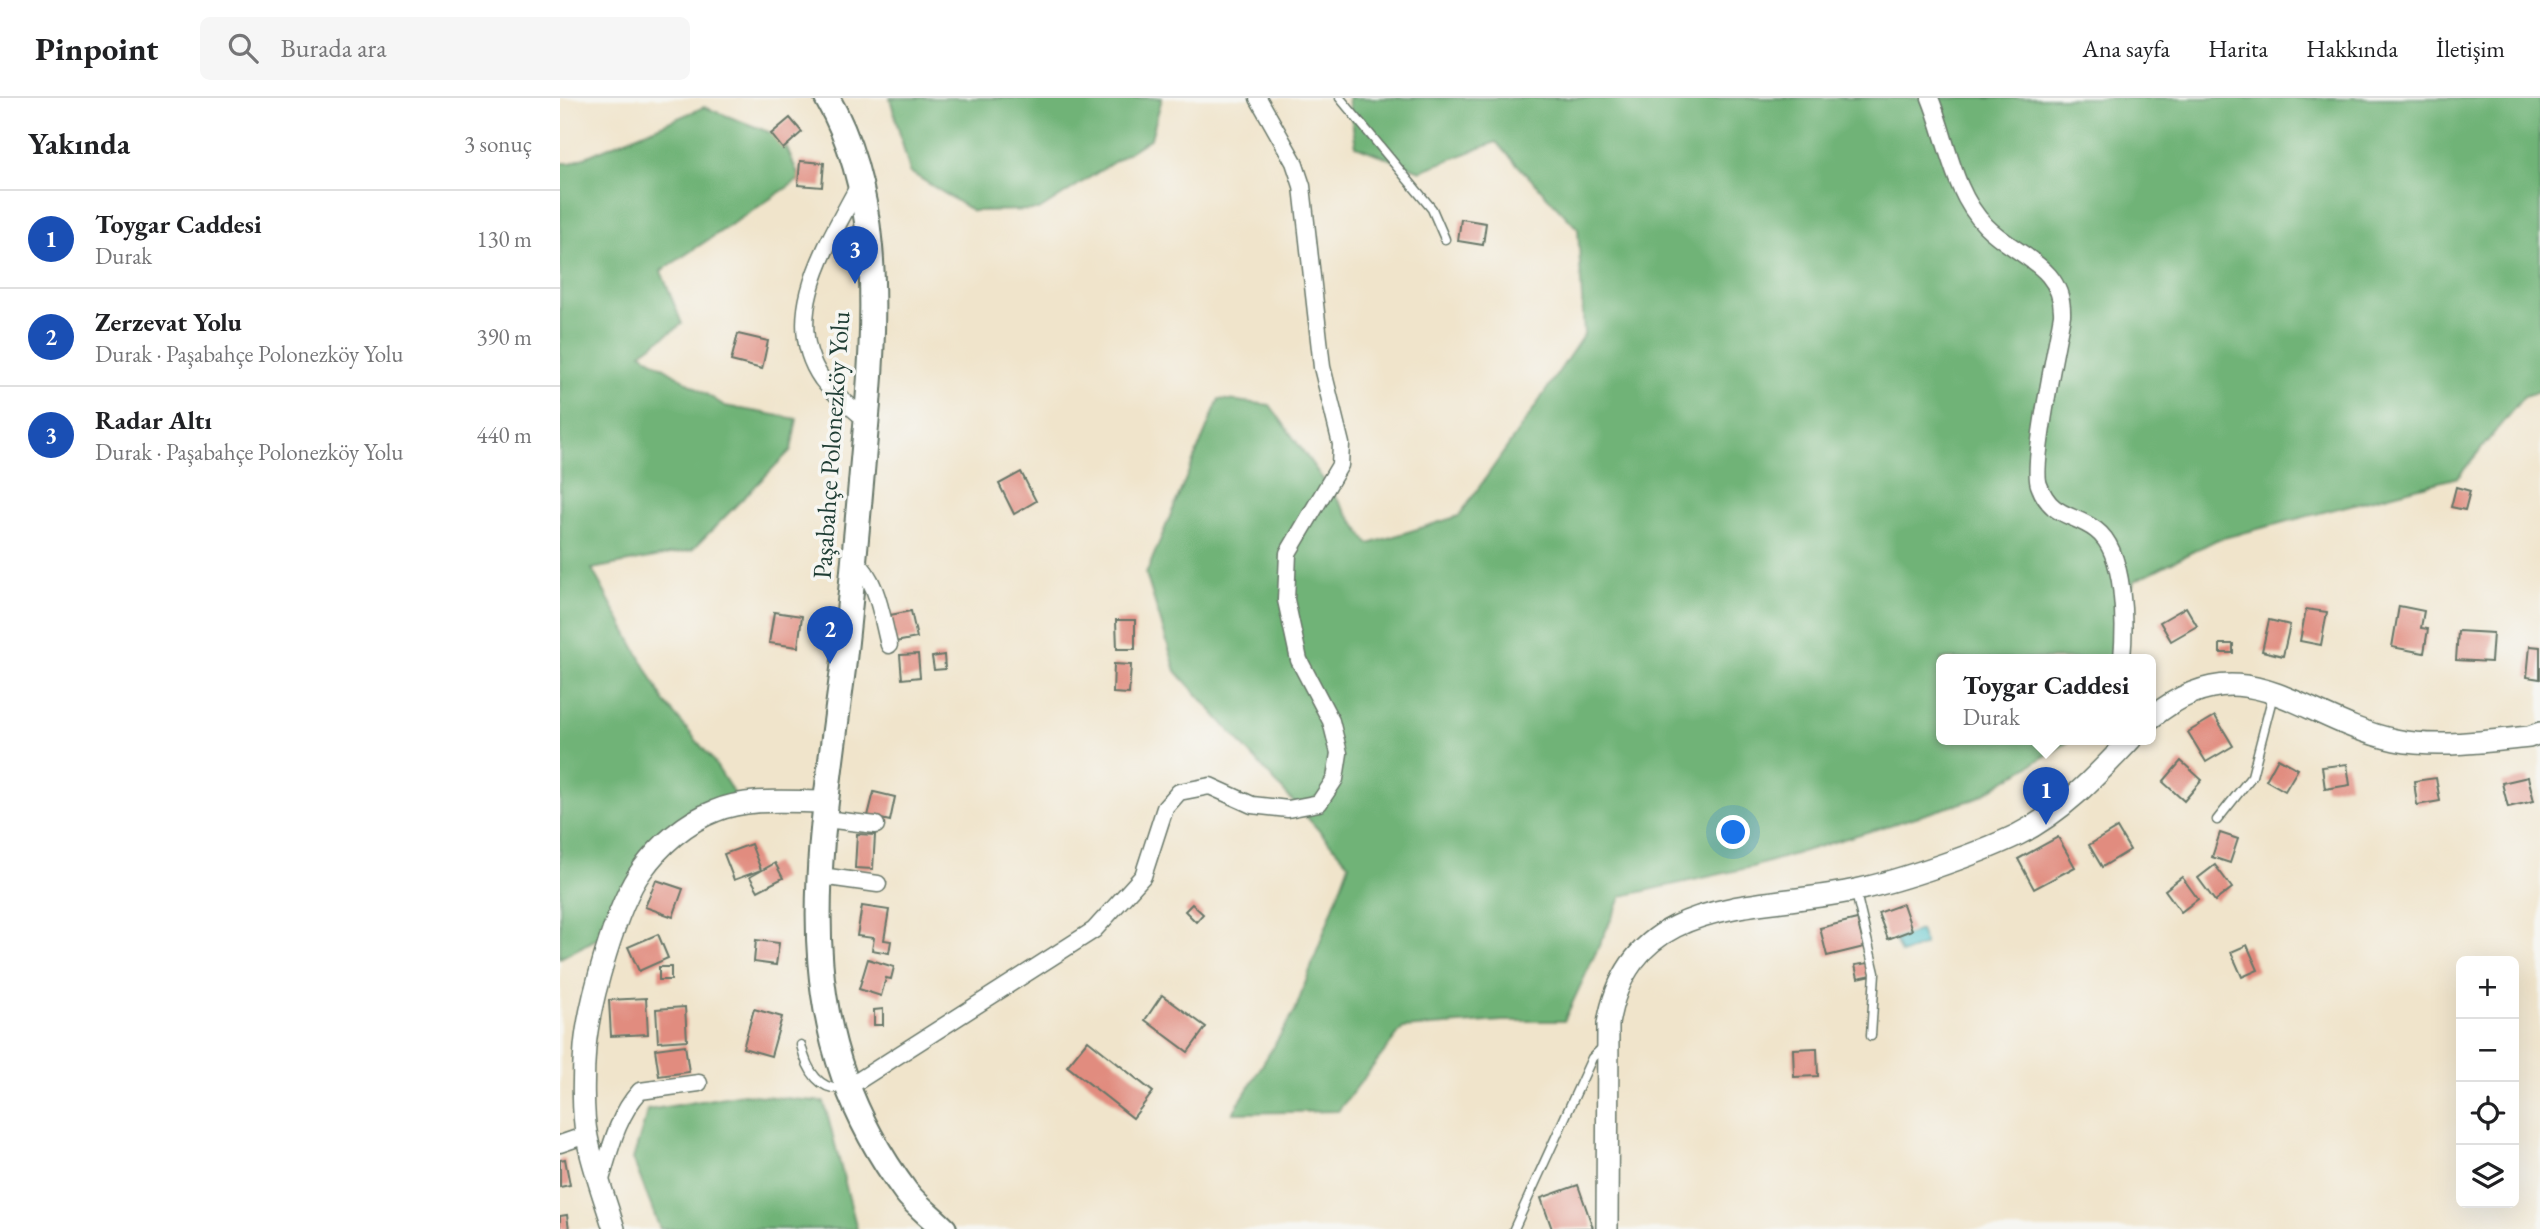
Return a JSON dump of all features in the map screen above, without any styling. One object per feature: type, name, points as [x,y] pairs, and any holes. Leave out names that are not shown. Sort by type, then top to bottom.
[{"type":"main road","name":"Paşabahçe Polonezköy Yolu","points":[[827,98],[861,181],[872,286],[872,348],[854,559],[826,810],[821,876],[820,978],[826,1018],[847,1088],[907,1193],[944,1229]]},
{"type":"main road","points":[[2156,714],[2178,698],[2211,685],[2244,684],[2273,692],[2334,720],[2399,741],[2450,745],[2529,737],[2540,733]]},
{"type":"main road","points":[[1607,1229],[1607,1046],[1611,1006],[1623,977],[1646,949],[1671,930],[1732,906],[1856,890],[2016,835],[2064,805],[2120,745]]},
{"type":"main road","points":[[614,1229],[586,1135],[585,1046],[603,967],[625,902],[640,872],[661,847],[689,825],[715,811],[741,803],[826,810]]},
{"type":"street","points":[[847,1088],[1094,930],[1143,876],[1165,808],[1179,792],[1210,786],[1252,805],[1288,809],[1319,803],[1335,779],[1339,753],[1331,721],[1299,660],[1286,600],[1288,553],[1339,465],[1341,444],[1322,367],[1303,186],[1294,162],[1258,98]]},
{"type":"street","points":[[1930,98],[1962,191],[1973,211],[1993,232],[2045,269],[2059,289],[2062,315],[2036,473],[2043,494],[2056,510],[2096,530],[2110,550],[2120,586],[2122,654]]},
{"type":"street","points":[[861,181],[816,269],[803,325],[807,348],[823,380],[866,420]]},
{"type":"street","points":[[854,559],[868,571],[875,588],[889,645]]},
{"type":"street","points":[[826,810],[876,825]]},
{"type":"street","points":[[821,876],[878,884]]},
{"type":"street","points":[[600,1183],[616,1129],[630,1101],[640,1091],[658,1086],[699,1083]]},
{"type":"street","points":[[560,1144],[586,1135]]},
{"type":"lane","points":[[1340,98],[1432,209],[1445,239]]},
{"type":"lane","points":[[2217,820],[2252,776],[2273,692]]},
{"type":"lane","points":[[1856,890],[1875,973],[1871,1036]]},
{"type":"lane","points":[[801,1045],[805,1062],[820,1084],[832,1091],[847,1088]]},
{"type":"lane","points":[[1514,1229],[1592,1058],[1600,1048],[1607,1046]]},
{"type":"green space","points":[[890,98],[1162,98],[1151,138],[1039,210],[973,211],[910,172]]},
{"type":"green space","points":[[1348,98],[2540,98],[2540,391],[2524,396],[2458,477],[2216,540],[2134,581],[2114,654],[1936,654],[1936,745],[2063,745],[1975,799],[1752,867],[1622,896],[1564,1021],[1502,1021],[1403,1028],[1338,1111],[1233,1113],[1295,1011],[1349,864],[1176,671],[1146,574],[1219,399],[1270,405],[1369,544],[1459,516],[1584,334],[1578,229],[1496,142],[1420,171],[1356,146]]},
{"type":"green space","points":[[704,107],[782,137],[800,179],[661,271],[682,324],[641,353],[725,406],[797,419],[791,450],[692,550],[592,569],[665,703],[712,759],[738,800],[670,828],[608,933],[560,958],[560,163],[571,163]]},
{"type":"green space","points":[[743,1094],[824,1102],[857,1229],[660,1229],[633,1159],[648,1110]]},
{"type":"water","points":[[1920,930],[1925,945],[1901,954],[1895,940]]},
{"type":"building","points":[[790,118],[802,132],[783,149],[771,134]]},
{"type":"building","points":[[800,161],[824,163],[822,187],[798,185]]},
{"type":"building","points":[[1461,219],[1486,223],[1483,245],[1458,241]]},
{"type":"building","points":[[738,334],[768,341],[762,369],[731,361]]},
{"type":"building","points":[[1021,472],[1036,501],[1014,514],[999,484]]},
{"type":"building","points":[[2456,487],[2470,491],[2465,510],[2451,507]]},
{"type":"building","points":[[2399,606],[2424,611],[2421,628],[2428,629],[2424,653],[2392,647]]},
{"type":"building","points":[[2186,607],[2197,626],[2171,641],[2160,622]]},
{"type":"building","points":[[2306,609],[2327,612],[2321,645],[2300,641]]},
{"type":"building","points":[[911,611],[917,638],[895,642],[890,615]]},
{"type":"building","points":[[774,612],[802,616],[798,647],[769,643]]},
{"type":"building","points":[[1116,620],[1135,620],[1135,649],[1117,649]]},
{"type":"building","points":[[2269,620],[2290,625],[2283,656],[2262,651]]},
{"type":"building","points":[[2458,631],[2493,633],[2491,662],[2456,660]]},
{"type":"building","points":[[2220,644],[2233,644],[2233,653],[2220,653]]},
{"type":"building","points":[[2530,646],[2540,647],[2540,679],[2527,677]]},
{"type":"building","points":[[918,654],[920,677],[902,679],[900,655]]},
{"type":"building","points":[[944,655],[945,669],[934,670],[932,657]]},
{"type":"building","points":[[1114,664],[1131,665],[1129,694],[1113,693]]},
{"type":"building","points":[[2215,716],[2233,746],[2206,762],[2188,732]]},
{"type":"building","points":[[2278,758],[2298,769],[2285,791],[2266,780]]},
{"type":"building","points":[[2181,761],[2202,780],[2184,801],[2163,782]]},
{"type":"building","points":[[2347,764],[2350,785],[2325,789],[2322,767]]},
{"type":"building","points":[[2528,777],[2534,801],[2508,807],[2502,783]]},
{"type":"building","points":[[2436,778],[2440,801],[2417,805],[2414,781]]},
{"type":"building","points":[[874,792],[895,797],[890,821],[868,816]]},
{"type":"building","points":[[2117,828],[2130,850],[2102,867],[2089,845]]},
{"type":"building","points":[[2220,833],[2238,839],[2230,863],[2212,857]]},
{"type":"building","points":[[857,834],[875,835],[873,869],[855,868]]},
{"type":"building","points":[[2058,837],[2075,867],[2034,889],[2018,859]]},
{"type":"building","points":[[751,844],[761,870],[734,880],[724,854]]},
{"type":"building","points":[[775,863],[783,878],[758,891],[750,877]]},
{"type":"building","points":[[2215,865],[2232,888],[2215,901],[2198,878]]},
{"type":"building","points":[[2182,877],[2198,899],[2181,912],[2165,890]]},
{"type":"building","points":[[656,880],[683,889],[673,917],[645,907]]},
{"type":"building","points":[[1192,904],[1203,914],[1196,922],[1185,911]]},
{"type":"building","points":[[1903,904],[1912,930],[1888,939],[1878,913]]},
{"type":"building","points":[[862,906],[889,910],[884,940],[891,941],[889,953],[872,950],[874,938],[857,936]]},
{"type":"building","points":[[1857,919],[1864,947],[1827,956],[1820,928]]},
{"type":"building","points":[[658,934],[668,958],[639,971],[628,947]]},
{"type":"building","points":[[756,940],[779,943],[776,965],[754,962]]},
{"type":"building","points":[[2247,945],[2258,970],[2242,977],[2231,952]]},
{"type":"building","points":[[868,959],[894,967],[891,979],[886,978],[881,996],[859,989]]},
{"type":"building","points":[[1869,963],[1872,975],[1858,978],[1855,965]]},
{"type":"building","points":[[659,967],[671,967],[671,980],[659,980]]},
{"type":"building","points":[[1162,995],[1206,1027],[1188,1052],[1145,1020]]},
{"type":"building","points":[[646,998],[648,1034],[611,1036],[609,1000]]},
{"type":"building","points":[[685,1007],[687,1040],[658,1042],[656,1009]]},
{"type":"building","points":[[754,1009],[782,1017],[771,1056],[743,1048]]},
{"type":"building","points":[[883,1009],[883,1025],[874,1025],[874,1010]]},
{"type":"building","points":[[1088,1040],[1153,1092],[1133,1118],[1067,1066]]},
{"type":"building","points":[[685,1045],[689,1072],[659,1076],[655,1049]]},
{"type":"building","points":[[1817,1048],[1818,1076],[1794,1077],[1793,1049]]},
{"type":"building","points":[[565,1159],[570,1185],[560,1187],[560,1160]]},
{"type":"building","points":[[1578,1185],[1593,1228],[1552,1229],[1541,1198]]},
{"type":"building","points":[[567,1215],[569,1229],[560,1229],[560,1216]]},
{"type":"place","name":"Radar Altı","points":[[855,284]]},
{"type":"place","name":"Zerzevat Yolu","points":[[830,664]]},
{"type":"place","name":"Toygar Caddesi","points":[[2046,825]]}]
